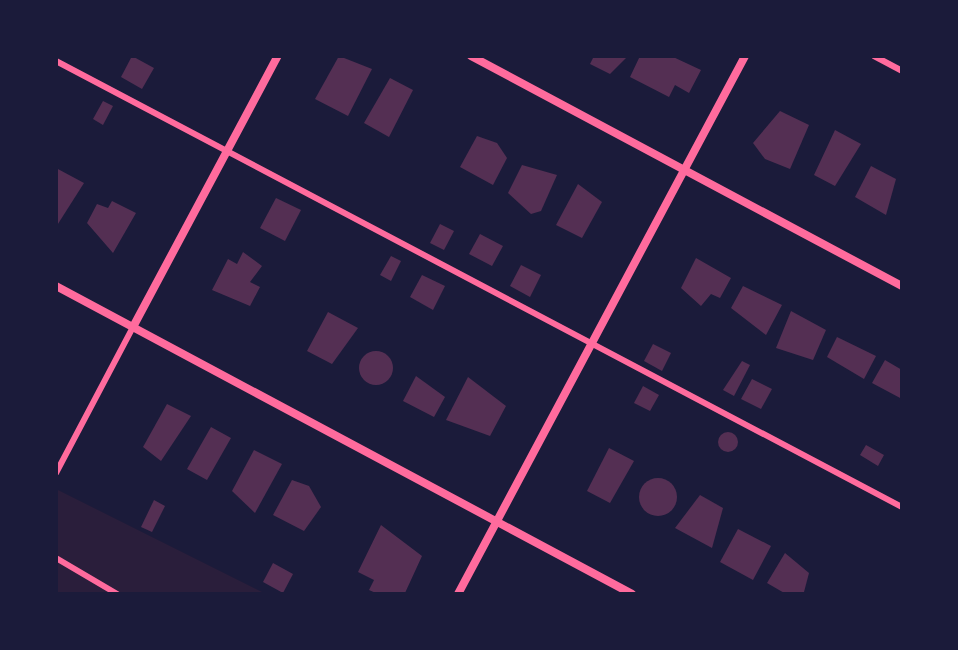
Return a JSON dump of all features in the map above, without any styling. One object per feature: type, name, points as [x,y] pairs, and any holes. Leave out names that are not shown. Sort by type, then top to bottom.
[{"type":"street","points":[[133,327],[278,56]]},
{"type":"street","points":[[471,56],[902,286]]},
{"type":"street","points":[[458,594],[745,56]]},
{"type":"street","points":[[56,286],[632,594]]},
{"type":"lane","points":[[874,56],[902,71]]},
{"type":"lane","points":[[56,61],[902,507]]},
{"type":"lane","points":[[56,473],[133,327]]},
{"type":"lane","points":[[56,558],[117,594]]},
{"type":"shaded area","points":[[56,489],[266,594],[56,594]]},
{"type":"building","points":[[132,56],[154,68],[142,89],[121,77]]},
{"type":"building","points":[[339,56],[372,69],[348,116],[315,99]]},
{"type":"building","points":[[594,56],[626,58],[610,74],[590,64]]},
{"type":"building","points":[[640,56],[671,56],[701,70],[689,93],[675,85],[669,97],[630,77]]},
{"type":"building","points":[[390,78],[413,90],[389,137],[364,123]]},
{"type":"building","points":[[103,101],[113,106],[103,125],[93,119]]},
{"type":"building","points":[[780,111],[809,125],[790,169],[765,159],[753,143]]},
{"type":"building","points":[[835,130],[861,144],[835,186],[814,175]]},
{"type":"building","points":[[477,136],[497,143],[507,158],[493,185],[460,167]]},
{"type":"building","points":[[522,165],[557,175],[541,211],[531,214],[508,193]]},
{"type":"building","points":[[871,166],[896,179],[886,215],[855,197]]},
{"type":"building","points":[[56,168],[84,183],[56,227]]},
{"type":"building","points":[[578,184],[602,202],[582,238],[556,225]]},
{"type":"building","points":[[276,198],[301,210],[285,241],[260,228]]},
{"type":"building","points":[[112,201],[136,213],[113,253],[87,223],[97,204],[108,208]]},
{"type":"building","points":[[440,224],[454,231],[444,250],[430,243]]},
{"type":"building","points":[[480,234],[503,246],[492,266],[469,254]]},
{"type":"building","points":[[243,252],[262,266],[250,282],[260,287],[250,306],[212,290],[228,259],[237,264]]},
{"type":"building","points":[[391,256],[401,261],[391,281],[380,275]]},
{"type":"building","points":[[696,258],[731,278],[720,298],[711,294],[701,306],[681,288]]},
{"type":"building","points":[[521,265],[541,275],[530,297],[510,286]]},
{"type":"building","points":[[422,275],[445,286],[433,310],[410,297]]},
{"type":"building","points":[[743,286],[782,305],[766,335],[731,308]]},
{"type":"building","points":[[791,311],[826,330],[813,360],[776,348]]},
{"type":"building","points":[[328,312],[358,328],[332,364],[307,351]]},
{"type":"building","points":[[837,337],[876,356],[864,379],[827,357]]},
{"type":"building","points":[[653,344],[671,353],[662,371],[644,361]]},
{"type":"building","points":[[376,351],[388,356],[393,368],[388,380],[376,385],[364,380],[359,368],[364,356]]},
{"type":"building","points":[[885,360],[902,370],[902,399],[872,383]]},
{"type":"building","points":[[742,361],[750,365],[734,396],[723,390]]},
{"type":"building","points":[[416,376],[445,397],[434,417],[403,401]]},
{"type":"building","points":[[468,377],[506,406],[490,436],[446,420]]},
{"type":"building","points":[[752,379],[772,389],[761,409],[741,399]]},
{"type":"building","points":[[643,386],[659,395],[650,411],[634,403]]},
{"type":"building","points":[[167,404],[191,416],[161,461],[143,447]]},
{"type":"building","points":[[211,427],[231,438],[207,480],[187,469]]},
{"type":"building","points":[[728,432],[735,435],[738,442],[735,449],[728,452],[721,449],[718,442],[721,435]]},
{"type":"building","points":[[866,445],[884,455],[878,466],[860,455]]},
{"type":"building","points":[[609,448],[634,461],[610,503],[587,491]]},
{"type":"building","points":[[254,450],[282,464],[255,513],[232,491]]},
{"type":"building","points":[[658,478],[672,483],[677,497],[672,511],[658,516],[644,511],[639,497],[644,483]]},
{"type":"building","points":[[292,480],[309,486],[321,507],[304,531],[273,515]]},
{"type":"building","points":[[700,495],[723,508],[712,548],[675,528]]},
{"type":"building","points":[[154,500],[165,506],[152,532],[141,527]]},
{"type":"building","points":[[381,525],[422,556],[405,593],[378,594],[369,590],[374,580],[358,572]]},
{"type":"building","points":[[738,529],[771,546],[753,580],[720,562]]},
{"type":"building","points":[[785,553],[809,573],[804,592],[786,594],[767,583]]},
{"type":"building","points":[[273,563],[293,574],[283,593],[263,582]]}]
